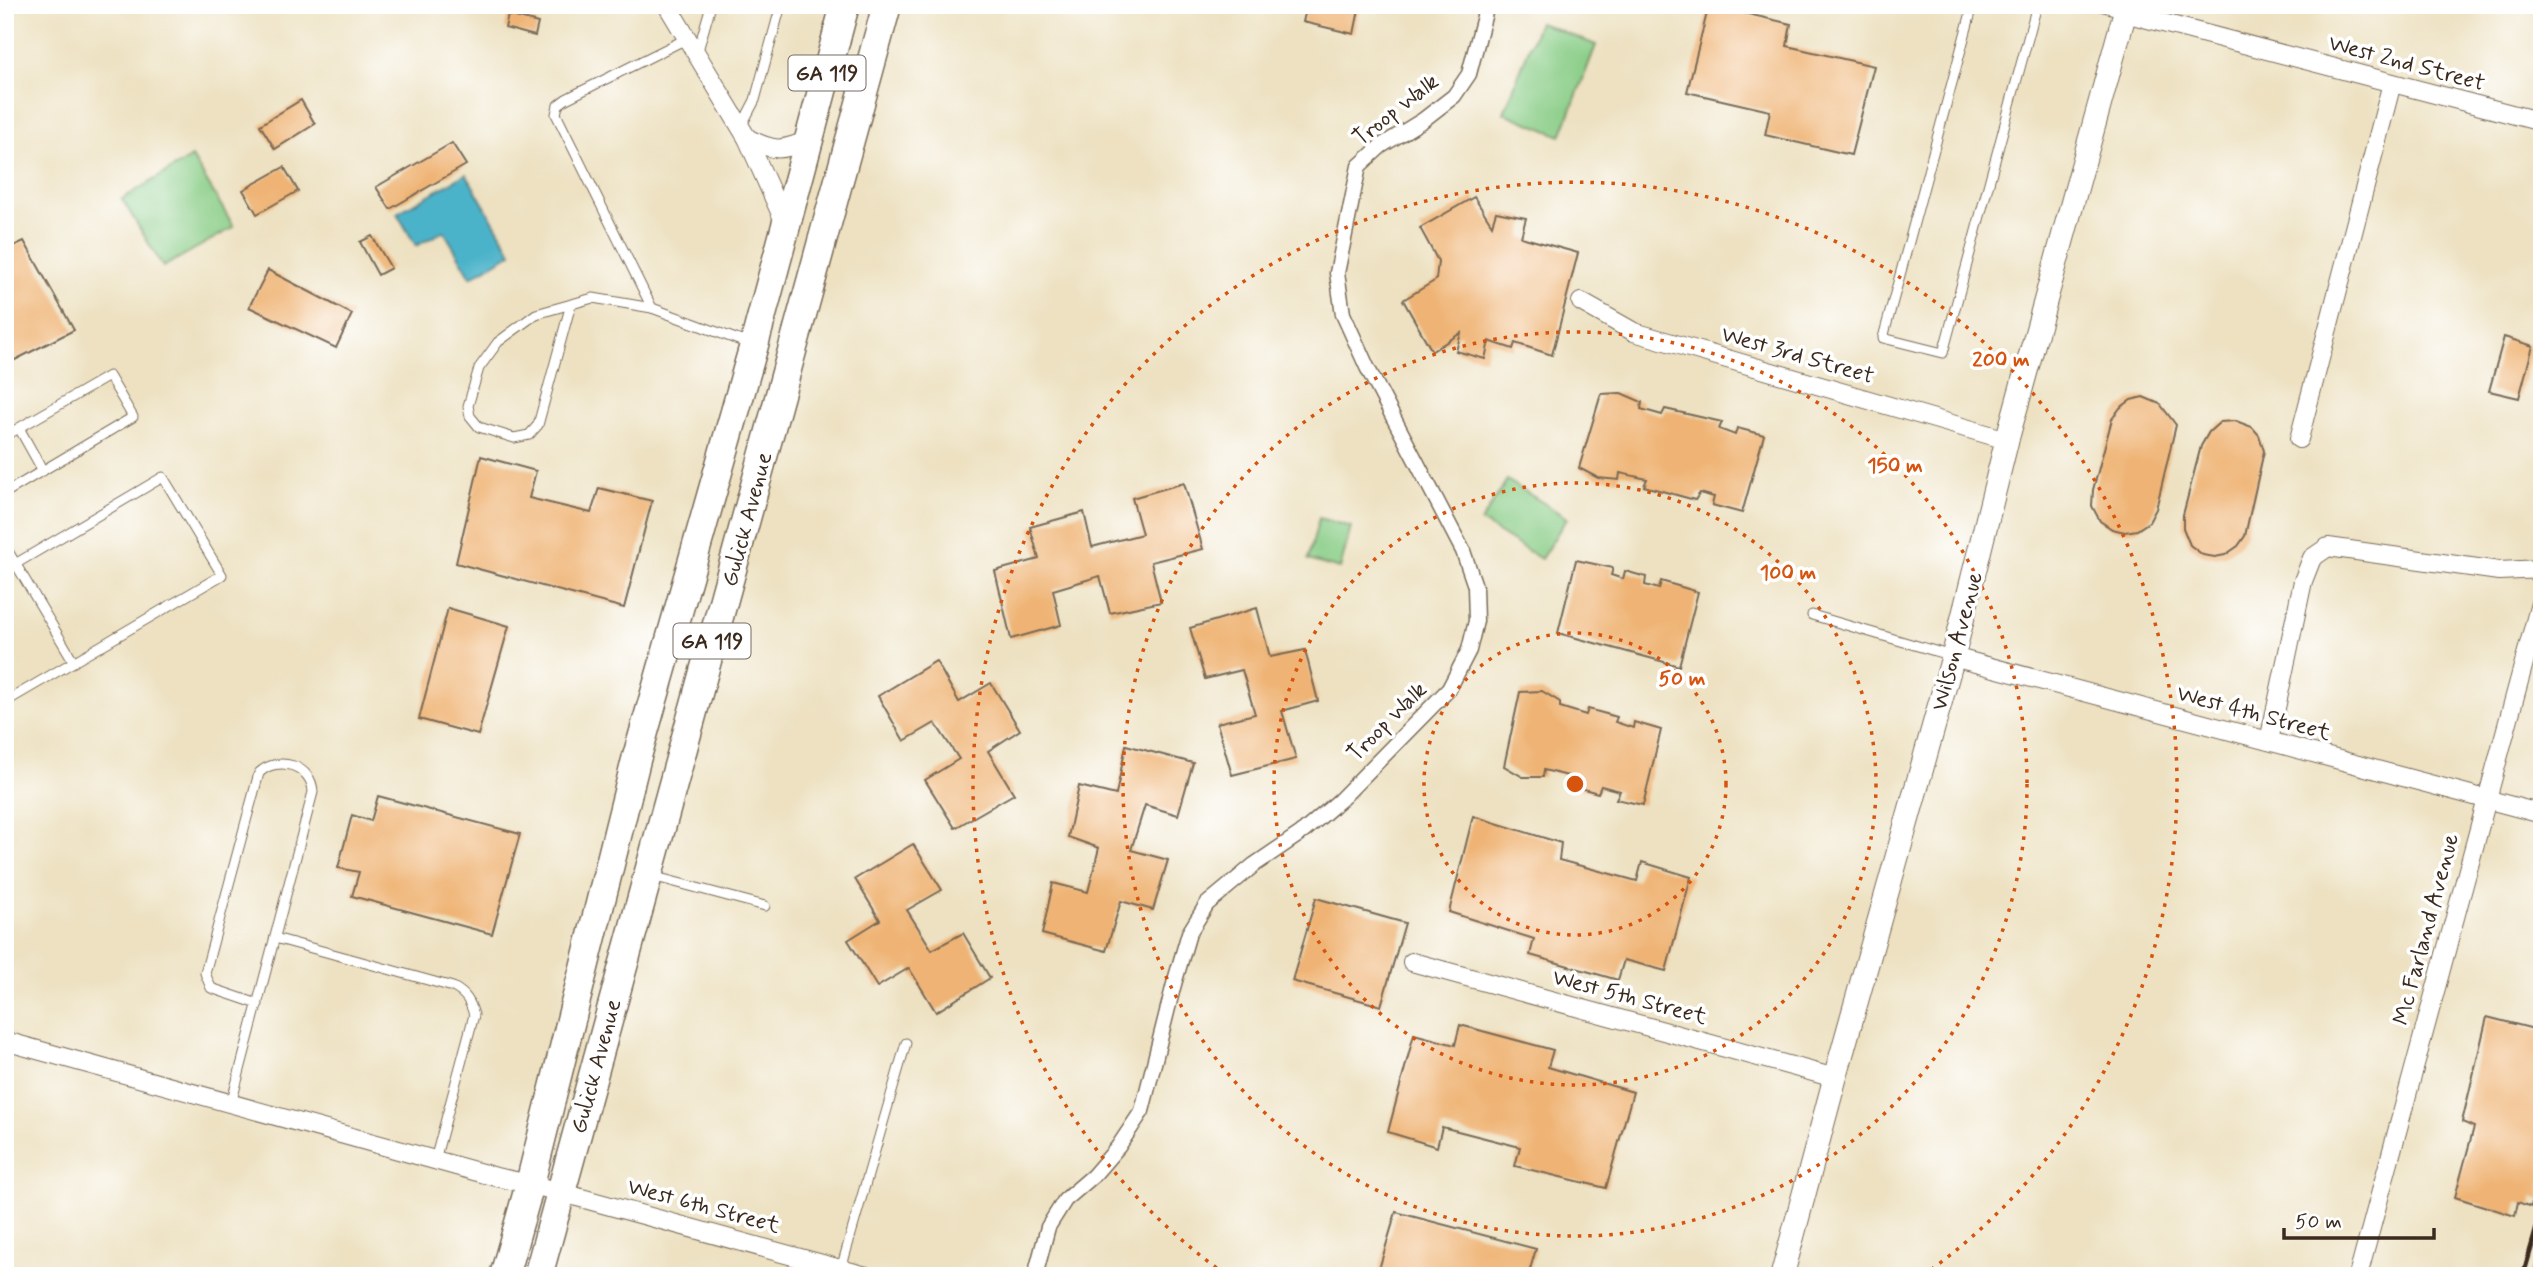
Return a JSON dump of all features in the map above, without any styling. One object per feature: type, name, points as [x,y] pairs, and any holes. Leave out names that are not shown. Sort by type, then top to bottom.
[{"type":"main road","name":"Gulick Avenue","points":[[504,1276],[530,1184],[636,760],[754,345],[845,5]]},
{"type":"main road","name":"Gulick Avenue","points":[[538,1276],[887,5]]},
{"type":"street","points":[[667,5],[744,133],[785,223]]},
{"type":"street","name":"Troop Walk","points":[[1035,1276],[1048,1227],[1065,1200],[1093,1176],[1118,1147],[1142,1111],[1189,933],[1207,904],[1254,865],[1304,831],[1340,800],[1449,689],[1469,650],[1476,621],[1475,586],[1463,551],[1367,367],[1343,314],[1337,273],[1359,166],[1381,146],[1423,120],[1454,96],[1469,74],[1488,5]]},
{"type":"street","name":"West 2nd Street","points":[[2126,9],[2542,122]]},
{"type":"street","name":"Wilson Avenue","points":[[1783,1276],[1835,1078],[1953,657],[2007,440],[2126,9]]},
{"type":"street","points":[[2299,439],[2392,83]]},
{"type":"street","points":[[744,133],[769,149],[787,149],[808,140]]},
{"type":"street","name":"West 3rd Street","points":[[1581,302],[1634,332],[2007,440]]},
{"type":"street","points":[[2269,741],[2303,581],[2312,558],[2329,547],[2499,571],[2542,569]]},
{"type":"street","name":"Mc Farland Avenue","points":[[2358,1276],[2542,596]]},
{"type":"street","name":"West 4th Street","points":[[1953,657],[2542,814]]},
{"type":"street","name":"West 5th Street","points":[[1412,962],[1835,1078]]},
{"type":"street","name":"West 6th Street","points":[[5,1041],[866,1276]]},
{"type":"lane","points":[[696,56],[710,5]]},
{"type":"lane","points":[[744,133],[781,5]]},
{"type":"lane","points":[[1973,5],[1883,338],[1943,353],[2037,5]]},
{"type":"lane","name":"West 2nd Street","points":[[2097,5],[2126,9]]},
{"type":"lane","points":[[652,308],[556,114],[558,105],[566,99],[686,39]]},
{"type":"lane","points":[[571,304],[538,425],[529,435],[514,438],[479,427],[470,416],[468,406],[479,368],[499,342],[536,314],[571,304],[593,298],[652,308],[754,345]]},
{"type":"lane","points":[[5,436],[109,376],[133,416],[5,493]]},
{"type":"lane","points":[[19,428],[43,471]]},
{"type":"lane","points":[[5,570],[163,477],[222,575],[5,702]]},
{"type":"lane","points":[[5,545],[74,662]]},
{"type":"lane","points":[[1812,615],[1953,657]]},
{"type":"lane","points":[[231,1104],[258,1004],[313,792],[313,783],[306,773],[294,766],[279,763],[265,767],[259,774],[205,973],[211,988],[258,1004]]},
{"type":"lane","points":[[648,875],[765,906]]},
{"type":"lane","points":[[275,938],[453,987],[464,993],[474,1015],[435,1160]]},
{"type":"lane","points":[[841,1269],[906,1043]]},
{"type":"green space","points":[[1539,22],[1596,45],[1561,136],[1504,113]]},
{"type":"green space","points":[[192,157],[234,227],[163,267],[122,199]]},
{"type":"green space","points":[[1507,480],[1567,518],[1541,559],[1481,522]]},
{"type":"green space","points":[[1319,518],[1351,527],[1340,569],[1308,560]]},
{"type":"water","points":[[466,174],[512,253],[471,277],[444,231],[416,246],[397,213]]},
{"type":"building","points":[[1307,5],[1360,5],[1354,34],[1303,22]]},
{"type":"building","points":[[1709,5],[1791,24],[1787,46],[1874,66],[1851,155],[1765,135],[1770,111],[1687,92]]},
{"type":"building","points":[[508,15],[538,23],[535,36],[505,28]]},
{"type":"building","points":[[301,100],[315,124],[275,149],[260,125]]},
{"type":"building","points":[[452,143],[466,165],[390,209],[376,187]]},
{"type":"building","points":[[284,167],[298,191],[257,214],[243,190]]},
{"type":"building","points":[[1474,197],[1492,225],[1496,212],[1526,218],[1521,237],[1578,253],[1552,355],[1515,343],[1513,349],[1489,341],[1485,359],[1456,351],[1461,333],[1432,351],[1403,300],[1436,280],[1438,261],[1420,228]]},
{"type":"building","points":[[372,236],[391,268],[378,275],[360,242]]},
{"type":"building","points":[[24,241],[74,330],[5,365],[5,250]]},
{"type":"building","points":[[268,270],[352,314],[336,348],[249,307]]},
{"type":"building","points":[[2504,337],[2533,346],[2519,398],[2489,391]]},
{"type":"building","points":[[1621,393],[1642,402],[1641,409],[1662,415],[1665,409],[1722,422],[1719,429],[1735,435],[1737,428],[1764,435],[1742,513],[1712,505],[1714,497],[1700,493],[1695,500],[1644,486],[1647,479],[1620,473],[1619,480],[1598,478],[1579,468],[1601,394]]},
{"type":"building","points":[[2143,397],[2160,404],[2176,425],[2156,509],[2149,522],[2137,530],[2125,532],[2112,529],[2100,521],[2092,506],[2093,490],[2112,419],[2120,408],[2131,400]]},
{"type":"building","points":[[2236,421],[2252,427],[2259,435],[2264,451],[2245,536],[2238,546],[2225,555],[2203,555],[2190,545],[2183,528],[2183,515],[2201,446],[2209,432],[2220,422]]},
{"type":"building","points":[[481,456],[536,471],[529,498],[591,513],[599,488],[652,501],[624,608],[456,563]]},
{"type":"building","points":[[1184,483],[1203,549],[1151,562],[1161,602],[1110,613],[1100,576],[1053,590],[1061,625],[1011,639],[995,571],[1039,559],[1030,527],[1084,512],[1092,547],[1142,534],[1132,498]]},
{"type":"building","points":[[1576,560],[1613,568],[1611,575],[1623,579],[1625,571],[1646,577],[1645,585],[1659,589],[1661,581],[1698,592],[1679,666],[1558,633]]},
{"type":"building","points":[[448,608],[509,626],[478,735],[419,719]]},
{"type":"building","points":[[1257,608],[1270,657],[1305,650],[1318,701],[1282,711],[1296,759],[1232,775],[1217,723],[1255,714],[1242,670],[1205,679],[1190,628]]},
{"type":"building","points":[[936,661],[959,702],[991,683],[1020,730],[988,751],[1014,794],[955,828],[925,780],[959,759],[935,723],[904,741],[878,696]]},
{"type":"building","points":[[1542,691],[1560,702],[1560,707],[1586,715],[1588,709],[1617,717],[1615,722],[1633,728],[1634,722],[1661,730],[1643,805],[1616,799],[1620,791],[1601,786],[1598,793],[1566,784],[1568,776],[1544,770],[1543,777],[1523,777],[1504,766],[1520,692]]},
{"type":"building","points":[[1126,745],[1193,763],[1178,815],[1145,805],[1131,850],[1168,860],[1153,910],[1121,901],[1106,951],[1042,934],[1053,883],[1088,892],[1099,848],[1068,837],[1079,786],[1116,795]]},
{"type":"building","points":[[378,796],[520,834],[492,934],[352,896],[359,872],[338,868],[352,815],[371,821]]},
{"type":"building","points":[[1473,816],[1561,843],[1559,860],[1637,881],[1642,862],[1691,877],[1666,971],[1624,960],[1618,980],[1530,955],[1534,939],[1449,912]]},
{"type":"building","points":[[913,844],[942,890],[907,910],[932,950],[963,933],[990,978],[936,1012],[909,968],[877,987],[848,940],[880,920],[855,879]]},
{"type":"building","points":[[1316,898],[1405,923],[1381,1006],[1292,981]]},
{"type":"building","points":[[2487,1017],[2542,1031],[2542,1197],[2541,1200],[2533,1197],[2531,1207],[2518,1202],[2515,1216],[2455,1197],[2474,1127],[2462,1122]]},
{"type":"building","points":[[1460,1025],[1553,1050],[1548,1067],[1633,1092],[1606,1188],[1515,1166],[1520,1147],[1442,1127],[1437,1147],[1388,1132],[1414,1034],[1455,1045]]},
{"type":"building","points":[[1396,1212],[1536,1249],[1528,1276],[1377,1276]]},
{"type":"railway","points":[[2523,1276],[2542,1210]]}]
